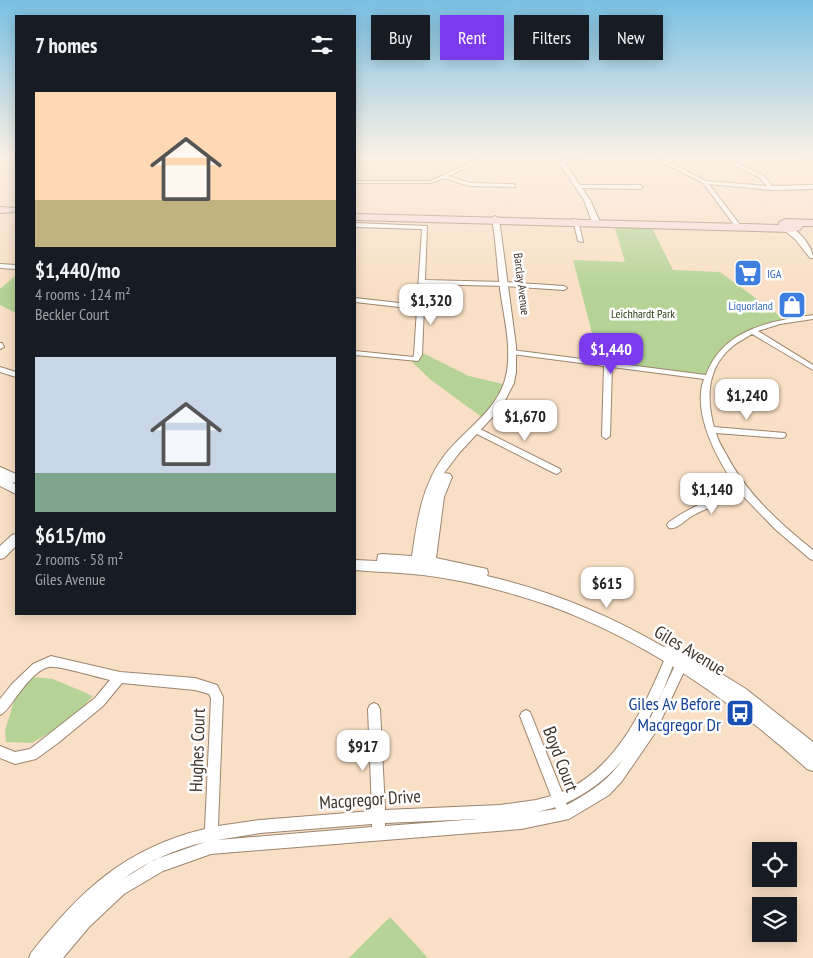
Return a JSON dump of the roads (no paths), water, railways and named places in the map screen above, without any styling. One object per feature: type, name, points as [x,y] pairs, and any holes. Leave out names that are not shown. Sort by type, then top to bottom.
[{"type":"main road","points":[[0,209],[15,209]]},
{"type":"main road","points":[[356,216],[736,224],[785,227],[786,222],[798,227],[813,224]]},
{"type":"street","points":[[588,202],[596,221]]},
{"type":"street","points":[[720,202],[736,224]]},
{"type":"street","name":"Barclay Avenue","points":[[423,565],[431,540],[438,497],[442,486],[456,460],[479,432],[505,408],[514,390],[518,371],[499,219]]},
{"type":"street","points":[[575,221],[581,241]]},
{"type":"street","points":[[356,225],[425,227],[419,351],[415,359],[356,353]]},
{"type":"street","points":[[785,227],[798,237],[813,256]]},
{"type":"street","points":[[798,227],[813,250]]},
{"type":"street","points":[[0,266],[15,267]]},
{"type":"street","points":[[422,282],[507,284],[564,288]]},
{"type":"street","points":[[356,300],[421,307]]},
{"type":"street","points":[[813,317],[765,325],[733,341],[709,369],[703,399],[704,412],[710,430],[729,470],[746,492],[780,529],[813,556]]},
{"type":"street","points":[[753,331],[813,368]]},
{"type":"street","points":[[515,352],[706,377]]},
{"type":"street","points":[[606,436],[608,364]]},
{"type":"street","points":[[0,369],[15,375]]},
{"type":"street","points":[[710,430],[782,435]]},
{"type":"street","points":[[479,432],[557,471]]},
{"type":"street","points":[[0,471],[15,478]]},
{"type":"street","points":[[0,480],[15,489]]},
{"type":"street","points":[[672,525],[685,515],[716,500],[746,492]]},
{"type":"street","points":[[0,546],[15,533]]},
{"type":"street","points":[[0,554],[15,540]]},
{"type":"street","name":"Giles Avenue","points":[[356,557],[423,565],[543,598],[595,619],[677,659],[741,694],[813,752]]},
{"type":"street","name":"Giles Avenue","points":[[356,565],[423,565]]},
{"type":"street","points":[[53,958],[84,922],[119,889],[159,865],[211,847],[521,822],[564,814],[604,790],[628,765],[651,728],[677,659]]},
{"type":"street","name":"Giles Avenue","points":[[677,659],[756,715],[813,763]]},
{"type":"street","name":"Macgregor Drive","points":[[36,958],[80,908],[114,877],[128,867],[161,850],[212,832],[378,816],[520,810],[558,800],[585,786],[615,760],[677,659]]},
{"type":"street","name":"Hughes Court","points":[[0,708],[42,662],[51,661],[120,677],[195,684],[213,689],[217,697],[211,847]]},
{"type":"street","points":[[0,752],[15,758],[32,755],[99,702],[120,677]]},
{"type":"street","points":[[374,709],[378,833]]},
{"type":"street","name":"Boyd Court","points":[[526,716],[564,814]]},
{"type":"place","name":"IGA","points":[[748,273]]},
{"type":"place","name":"Liquorland","points":[[792,305]]},
{"type":"place","name":"Giles Av Before Macgregor Dr","points":[[740,713]]},
{"type":"park label","name":"Leichhardt Park","points":[[643,313]]}]
